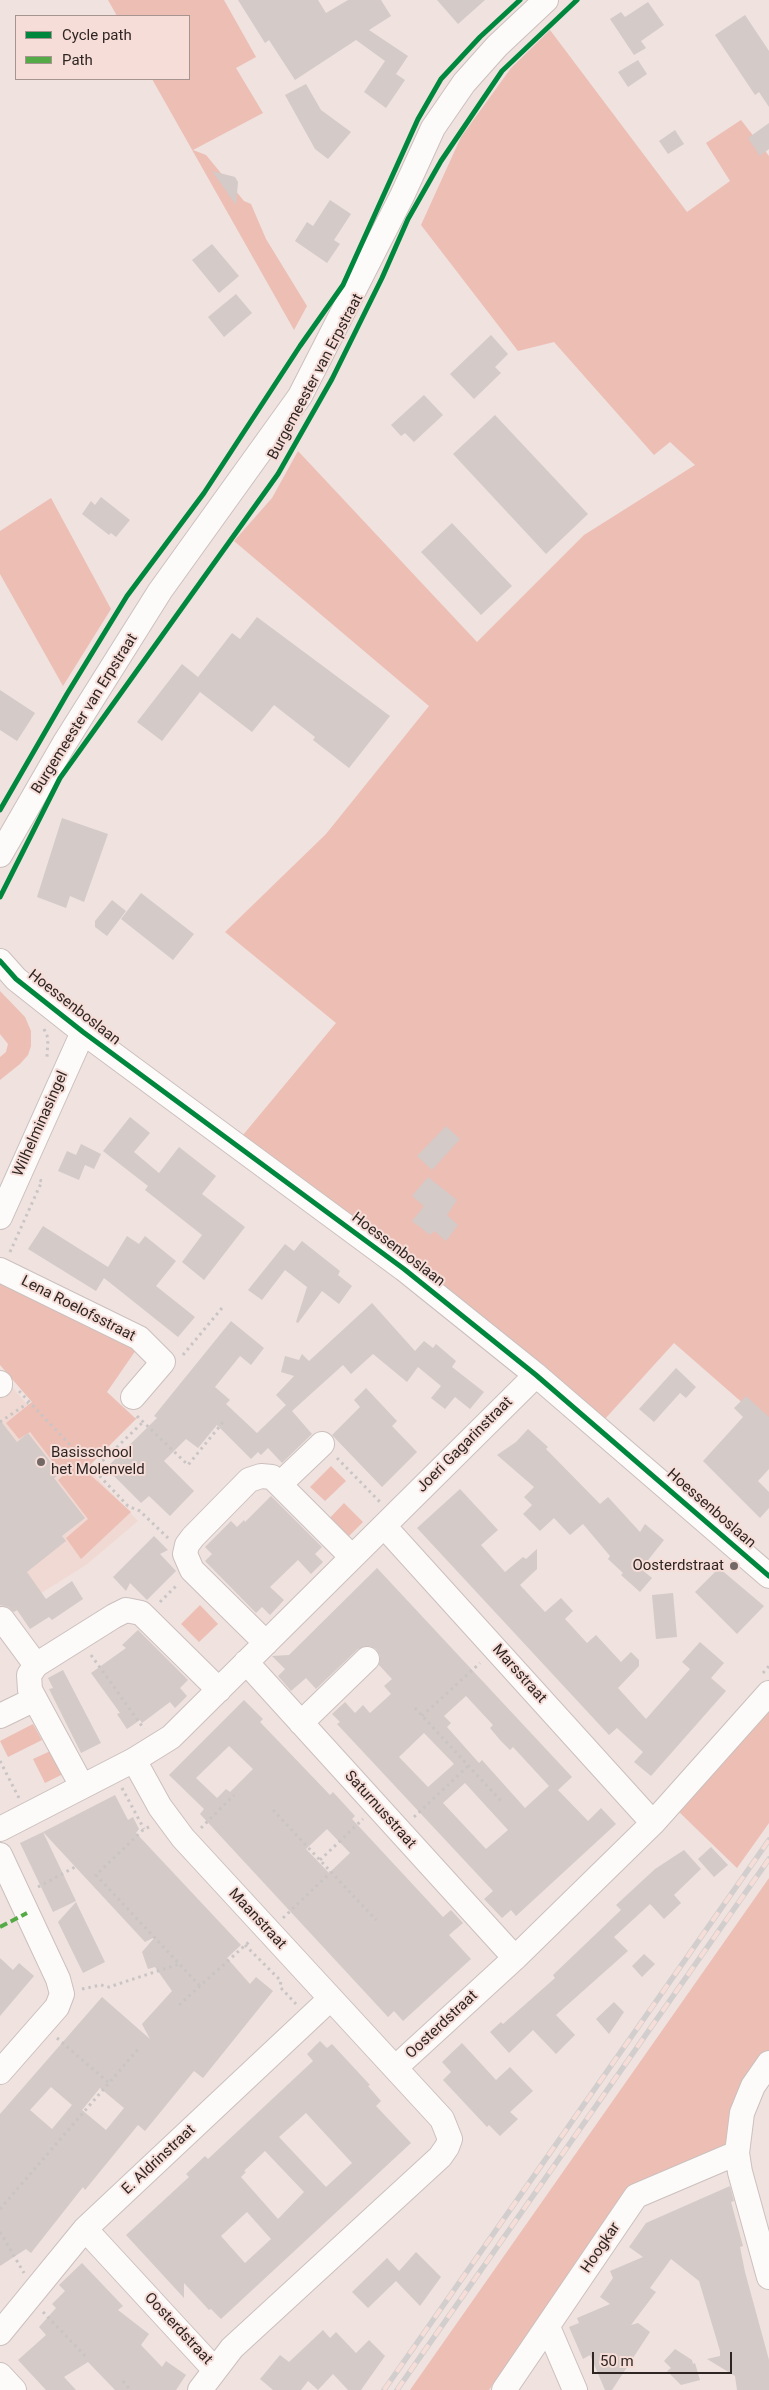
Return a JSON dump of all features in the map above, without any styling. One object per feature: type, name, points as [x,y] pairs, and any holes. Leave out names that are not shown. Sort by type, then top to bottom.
[{"type":"street","name":"Burgemeester van Erpstraat","points":[[0,855],[64,744],[160,591],[300,396],[402,196],[433,128],[464,83],[497,46],[546,0]]},
{"type":"street","name":"Hoessenboslaan","points":[[0,961],[16,979],[43,1002],[404,1269],[536,1375],[769,1576]]},
{"type":"street","name":"Wilhelminasingel","points":[[0,1216],[83,1032]]},
{"type":"street","name":"Lena Roelofsstraat","points":[[0,1270],[139,1338],[162,1361]]},
{"type":"street","points":[[133,1396],[162,1361]]},
{"type":"street","name":"Joeri Gagarinstraat","points":[[0,1829],[134,1760],[171,1737],[192,1719],[246,1662],[536,1375]]},
{"type":"street","points":[[280,1484],[322,1444]]},
{"type":"street","points":[[266,1643],[189,1562],[187,1545],[249,1480],[261,1476],[272,1478],[352,1557]]},
{"type":"street","name":"Marsstraat","points":[[389,1521],[496,1649],[653,1823]]},
{"type":"street","points":[[82,1786],[30,1690],[29,1675],[36,1665],[126,1610],[141,1613],[218,1690]]},
{"type":"street","points":[[2,1619],[36,1665]]},
{"type":"street","points":[[302,1723],[368,1660]]},
{"type":"street","name":"Saturnusstraat","points":[[246,1662],[515,1958]]},
{"type":"street","name":"Oosterdstraat","points":[[85,2229],[215,2370],[232,2348],[440,2157],[447,2147],[450,2139],[442,2119],[395,2068],[515,1958],[653,1823],[769,1693]]},
{"type":"street","points":[[0,1716],[35,1698]]},
{"type":"street","name":"Maanstraat","points":[[134,1760],[168,1818],[186,1842],[395,2068]]},
{"type":"street","points":[[0,1855],[58,1979],[62,1994],[56,2007],[0,2072]]},
{"type":"street","name":"E. Aldrinstraat","points":[[0,2333],[85,2229],[330,1999]]},
{"type":"street","points":[[769,2063],[753,2086],[742,2113],[737,2152],[740,2172],[769,2277]]},
{"type":"street","name":"Hoogkar","points":[[504,2390],[636,2196],[737,2152]]},
{"type":"street","points":[[548,2327],[575,2390]]},
{"type":"street","points":[[200,2390],[215,2370]]},
{"type":"street","points":[[0,2375],[14,2390]]},
{"type":"path","points":[[43,1002],[41,1024],[48,1038],[48,1055],[44,1064]]},
{"type":"path","points":[[162,1361],[178,1361],[222,1308]]},
{"type":"path","points":[[0,1384],[9,1379],[28,1403],[128,1506],[140,1511],[189,1562],[145,1617]]},
{"type":"path","points":[[133,1396],[135,1414],[188,1465],[224,1421]]},
{"type":"path","points":[[0,1422],[28,1403]]},
{"type":"path","points":[[93,1470],[143,1422]]},
{"type":"path","points":[[322,1444],[389,1521]]},
{"type":"path","points":[[78,1639],[156,1746]]},
{"type":"path","points":[[422,1716],[496,1649]]},
{"type":"path","points":[[415,1708],[502,1802]]},
{"type":"path","points":[[0,1761],[27,1815]]},
{"type":"path","points":[[399,1830],[468,1766]]},
{"type":"path","points":[[112,1770],[144,1829]]},
{"type":"path","points":[[186,1842],[234,1795]]},
{"type":"path","points":[[320,1860],[377,1806]]},
{"type":"path","points":[[273,1810],[376,1920]]},
{"type":"path","points":[[168,1818],[144,1829],[96,1875],[200,1986]]},
{"type":"path","points":[[20,1897],[75,1867]]},
{"type":"path","points":[[179,2005],[245,1945],[267,1930],[331,1872]]},
{"type":"path","points":[[245,1945],[281,1982],[280,1987],[309,2018]]},
{"type":"path","points":[[62,1994],[101,1985],[109,1987],[178,1964]]},
{"type":"path","points":[[41,2025],[109,2083]]},
{"type":"path","points":[[0,2209],[140,2047]]},
{"type":"path","points":[[0,2232],[32,2294],[87,2358]]},
{"type":"path","points":[[123,2381],[130,2390]]},
{"type":"shaded area","points":[[108,0],[224,0],[256,57],[236,68],[263,113],[193,150],[206,155],[244,201],[251,204],[266,239],[307,306],[294,330],[153,80],[190,80],[190,15],[116,15]]},
{"type":"shaded area","points":[[550,30],[687,212],[730,181],[706,143],[741,120],[769,156],[769,1426],[674,1343],[604,1420],[382,1239],[243,1135],[336,1023],[225,932],[326,834],[429,706],[234,541],[272,498],[298,451],[477,642],[584,535],[695,465],[670,442],[654,455],[554,342],[518,351],[421,225],[461,137],[511,68]]},
{"type":"shaded area","points":[[51,498],[111,609],[63,686],[0,574],[0,531]]},
{"type":"shaded area","points":[[0,991],[25,1017],[31,1031],[31,1046],[28,1055],[20,1064],[0,1080],[0,1057],[6,1052],[8,1044],[0,1034]]},
{"type":"shaded area","points":[[0,1280],[136,1350],[107,1392],[135,1418],[138,1417],[85,1470],[131,1512],[81,1559],[66,1538],[88,1519],[58,1480],[63,1475],[30,1432],[19,1439],[6,1423],[32,1402],[0,1365]]},
{"type":"shaded area","name":"Basisschool het Molenveld","points":[[0,1373],[138,1521],[86,1565],[0,1619]]},
{"type":"shaded area","points":[[331,1466],[346,1481],[325,1501],[310,1487]]},
{"type":"shaded area","points":[[344,1503],[363,1522],[346,1539],[326,1522]]},
{"type":"shaded area","points":[[200,1605],[218,1624],[199,1642],[181,1624]]},
{"type":"shaded area","points":[[769,1709],[769,1823],[737,1868],[678,1811]]},
{"type":"shaded area","points":[[33,1724],[42,1740],[8,1757],[0,1741]]},
{"type":"shaded area","points":[[57,1748],[69,1771],[45,1783],[33,1759]]},
{"type":"shaded area","points":[[769,1878],[769,2051],[733,2104],[725,2146],[627,2191],[489,2390],[410,2390]]},
{"type":"building","points":[[238,0],[318,0],[326,13],[348,0],[381,0],[391,16],[369,30],[408,56],[396,74],[405,80],[386,108],[364,92],[385,61],[356,40],[295,80],[269,40],[265,43]]},
{"type":"building","points":[[437,0],[485,0],[458,24]]},
{"type":"building","points":[[648,2],[664,25],[641,41],[646,48],[634,55],[610,19],[621,12],[625,17]]},
{"type":"building","points":[[745,15],[769,51],[769,107],[759,92],[755,95],[715,35]]},
{"type":"building","points":[[638,60],[647,74],[628,87],[618,72]]},
{"type":"building","points":[[306,84],[321,110],[351,132],[328,159],[315,149],[285,95]]},
{"type":"building","points":[[769,123],[769,149],[760,156],[748,138]]},
{"type":"building","points":[[675,130],[684,144],[668,154],[659,141]]},
{"type":"building","points":[[212,171],[235,177],[238,182],[236,205]]},
{"type":"building","points":[[330,200],[351,214],[334,240],[340,244],[327,263],[295,241],[307,222],[313,226]]},
{"type":"building","points":[[212,244],[239,276],[219,293],[192,260]]},
{"type":"building","points":[[236,294],[252,313],[224,337],[208,317]]},
{"type":"building","points":[[491,335],[508,354],[495,367],[501,373],[474,399],[450,374]]},
{"type":"building","points":[[424,395],[443,415],[414,442],[405,433],[401,436],[391,425]]},
{"type":"building","points":[[495,415],[588,514],[546,554],[453,454]]},
{"type":"building","points":[[101,497],[130,520],[116,537],[111,533],[109,535],[82,514],[91,501],[95,505]]},
{"type":"building","points":[[452,523],[512,586],[481,615],[421,552]]},
{"type":"building","points":[[257,617],[390,716],[349,768],[313,740],[315,737],[274,705],[252,732],[200,692],[162,741],[137,722],[182,664],[198,677],[232,633],[240,639]]},
{"type":"building","points":[[0,690],[35,713],[17,741],[0,730]]},
{"type":"building","points":[[62,818],[108,834],[84,902],[70,896],[66,908],[37,897]]},
{"type":"building","points":[[141,893],[194,934],[173,960],[121,919]]},
{"type":"building","points":[[112,900],[126,911],[107,936],[95,927],[95,921]]},
{"type":"building","points":[[130,1117],[150,1133],[134,1152],[159,1173],[179,1147],[216,1176],[202,1194],[245,1227],[204,1280],[182,1262],[202,1235],[145,1190],[148,1186],[103,1151]]},
{"type":"building","points":[[446,1126],[460,1139],[432,1170],[417,1156]]},
{"type":"building","points":[[81,1144],[101,1154],[94,1169],[85,1165],[79,1180],[58,1171],[67,1151],[76,1155]]},
{"type":"building","points":[[428,1177],[457,1200],[447,1215],[458,1225],[446,1241],[434,1231],[430,1235],[412,1221],[424,1206],[412,1196]]},
{"type":"building","points":[[43,1226],[108,1267],[127,1236],[139,1244],[145,1236],[176,1261],[156,1286],[195,1317],[178,1337],[104,1278],[96,1291],[28,1249]]},
{"type":"building","points":[[302,1241],[340,1271],[338,1275],[352,1286],[339,1304],[322,1291],[298,1323],[296,1322],[307,1287],[285,1270],[262,1300],[248,1290],[285,1244],[294,1251]]},
{"type":"building","points":[[372,1303],[415,1351],[424,1341],[433,1348],[436,1344],[456,1361],[452,1367],[484,1392],[470,1409],[455,1397],[445,1409],[431,1398],[441,1386],[418,1367],[407,1382],[373,1354],[351,1374],[343,1365],[292,1411],[312,1434],[282,1463],[268,1448],[261,1455],[258,1452],[251,1459],[217,1425],[198,1448],[186,1439],[164,1461],[194,1491],[170,1516],[149,1496],[141,1503],[106,1468],[157,1418],[154,1416],[231,1321],[264,1348],[251,1365],[240,1356],[215,1387],[230,1400],[226,1404],[257,1433],[286,1405],[276,1395],[294,1376],[281,1372],[285,1356],[299,1360],[302,1354],[309,1361]]},
{"type":"building","points":[[676,1368],[696,1387],[686,1398],[680,1393],[654,1422],[639,1409]]},
{"type":"building","points":[[366,1388],[397,1421],[392,1426],[417,1452],[382,1487],[332,1435],[360,1407],[354,1400]]},
{"type":"building","points":[[746,1396],[769,1417],[769,1469],[758,1481],[769,1492],[769,1508],[760,1518],[703,1461],[743,1417],[734,1408]]},
{"type":"building","points":[[0,1420],[17,1442],[28,1433],[60,1474],[54,1478],[85,1518],[62,1536],[66,1541],[27,1572],[46,1599],[72,1581],[83,1599],[52,1620],[49,1617],[30,1629],[17,1610],[14,1612],[8,1607],[0,1605]]},
{"type":"building","points":[[528,1429],[548,1447],[546,1449],[600,1504],[608,1497],[640,1532],[645,1524],[664,1540],[641,1569],[652,1578],[640,1592],[621,1575],[623,1573],[608,1559],[610,1556],[583,1524],[570,1535],[554,1518],[540,1531],[523,1514],[532,1505],[524,1497],[534,1487],[497,1455],[516,1442]]},
{"type":"building","points":[[460,1489],[498,1530],[481,1545],[505,1572],[523,1557],[526,1559],[537,1549],[537,1569],[520,1585],[545,1612],[561,1598],[573,1611],[565,1619],[587,1643],[596,1635],[621,1662],[631,1652],[639,1660],[639,1666],[618,1688],[646,1719],[690,1669],[682,1662],[700,1642],[724,1663],[711,1678],[726,1691],[651,1776],[634,1762],[643,1752],[617,1728],[609,1735],[417,1528]]},
{"type":"building","points":[[271,1496],[322,1547],[315,1554],[323,1562],[311,1574],[298,1560],[270,1587],[284,1600],[270,1615],[262,1607],[256,1613],[205,1561],[212,1554],[205,1547],[231,1521],[237,1527],[244,1520],[245,1522]]},
{"type":"building","points":[[154,1536],[168,1550],[160,1554],[176,1571],[147,1600],[130,1583],[126,1591],[113,1577]]},
{"type":"building","points":[[377,1568],[572,1777],[558,1790],[588,1821],[601,1808],[616,1824],[516,1916],[511,1910],[502,1918],[484,1899],[493,1891],[337,1724],[340,1722],[332,1714],[345,1702],[355,1713],[363,1705],[370,1713],[391,1694],[384,1686],[392,1679],[379,1665],[380,1656],[376,1649],[370,1646],[358,1649],[316,1689],[306,1678],[291,1691],[278,1676],[285,1669],[272,1656],[289,1655]],"holes":[[[466,1696],[493,1725],[490,1728],[500,1740],[510,1750],[513,1747],[549,1786],[525,1808],[482,1760],[479,1763],[447,1727],[451,1723],[444,1716]],[[424,1733],[454,1764],[428,1787],[399,1757]],[[465,1783],[508,1830],[486,1849],[443,1803]]]},
{"type":"building","points":[[719,1568],[764,1606],[737,1634],[695,1592]]},
{"type":"building","points":[[673,1593],[677,1637],[656,1639],[652,1595]]},
{"type":"building","points":[[138,1630],[188,1680],[180,1688],[187,1696],[175,1708],[170,1702],[142,1723],[140,1720],[127,1729],[117,1714],[120,1713],[91,1673],[126,1648],[122,1645]]},
{"type":"building","points":[[63,1670],[101,1743],[81,1753],[49,1689],[53,1688],[48,1678]]},
{"type":"building","points":[[244,1700],[263,1719],[260,1722],[330,1795],[333,1792],[355,1816],[352,1819],[443,1917],[451,1910],[463,1923],[449,1935],[471,1959],[403,2021],[394,2011],[388,2017],[200,1814],[204,1809],[169,1775]],"holes":[[[229,1746],[253,1769],[230,1792],[226,1789],[217,1798],[196,1778]],[[327,1829],[350,1853],[329,1873],[306,1849]]]},
{"type":"building","points":[[115,1795],[128,1820],[133,1817],[139,1829],[136,1833],[241,1945],[227,1958],[250,1984],[256,1977],[273,1991],[203,2078],[194,2071],[145,2131],[138,2125],[85,2190],[83,2187],[31,2253],[26,2249],[0,2266],[0,2114],[102,1997],[150,2039],[142,2024],[172,1991],[155,1967],[148,1969],[142,1952],[155,1937],[145,1942],[43,1832]],"holes":[[[51,2087],[72,2105],[52,2129],[30,2110]],[[100,2088],[124,2108],[106,2130],[82,2110]]]},
{"type":"building","points":[[43,1832],[76,1901],[53,1912],[20,1843]]},
{"type":"building","points":[[711,1847],[728,1865],[714,1877],[698,1859]]},
{"type":"building","points":[[684,1850],[701,1869],[674,1895],[681,1903],[664,1919],[650,1904],[614,1937],[628,1951],[556,2015],[575,2035],[556,2054],[533,2030],[509,2053],[490,2032],[501,2022],[503,2024],[555,1978],[553,1975],[621,1910],[616,1905],[655,1869]]},
{"type":"building","points":[[76,1902],[105,1962],[83,1973],[58,1922]]},
{"type":"building","points":[[644,1954],[655,1964],[642,1977],[632,1966]]},
{"type":"building","points":[[0,1958],[13,1970],[19,1963],[34,1976],[0,2016]]},
{"type":"building","points":[[614,2002],[624,2012],[609,2034],[596,2019]]},
{"type":"building","points":[[320,2041],[327,2048],[332,2044],[370,2085],[368,2086],[381,2101],[376,2106],[411,2143],[221,2319],[211,2309],[209,2310],[184,2283],[184,2298],[126,2235],[189,2177],[186,2174],[205,2156],[208,2159],[313,2061],[307,2054]],"holes":[[[306,2113],[352,2163],[326,2187],[279,2137]],[[265,2151],[304,2192],[278,2219],[241,2177],[246,2172],[244,2171]],[[247,2212],[271,2239],[245,2263],[221,2236]]]},
{"type":"building","points":[[462,2043],[496,2080],[510,2067],[533,2091],[510,2112],[518,2119],[500,2136],[489,2125],[487,2127],[443,2080],[451,2072],[442,2062]]},
{"type":"building","points":[[730,2186],[734,2201],[731,2202],[743,2246],[740,2247],[745,2272],[769,2360],[769,2390],[737,2390],[735,2376],[707,2359],[720,2356],[720,2351],[699,2281],[671,2259],[650,2288],[656,2292],[631,2325],[638,2323],[650,2332],[612,2390],[605,2390],[590,2355],[583,2359],[569,2327],[579,2323],[577,2318],[610,2304],[600,2297],[613,2278],[610,2271],[643,2257],[629,2247],[646,2223]]},
{"type":"building","points":[[416,2252],[441,2277],[420,2306],[396,2281],[368,2308],[352,2292],[387,2258],[399,2271]]},
{"type":"building","points":[[82,2263],[123,2306],[118,2310],[149,2334],[141,2345],[162,2367],[166,2361],[186,2375],[176,2390],[115,2390],[88,2362],[64,2377],[76,2390],[46,2390],[18,2360],[46,2335],[39,2327],[56,2308],[52,2304],[65,2291],[59,2285]]},
{"type":"building","points":[[323,2330],[330,2338],[336,2332],[356,2353],[369,2340],[385,2356],[361,2390],[348,2390],[333,2374],[318,2390],[308,2381],[301,2390],[273,2390],[260,2379],[280,2355],[289,2362]]},
{"type":"building","points":[[675,2349],[692,2360],[693,2364],[695,2363],[700,2380],[681,2385],[667,2371],[671,2368],[664,2361]]},
{"type":"railway","points":[[384,2390],[769,1840]]},
{"type":"railway","points":[[397,2390],[769,1859]]},
{"type":"marked path","points":[[0,1927],[27,1913]]},
{"type":"cycle path","points":[[0,810],[67,694],[127,596],[204,493],[300,346],[343,285],[418,119],[441,79],[480,37],[520,0]]},
{"type":"cycle path","points":[[0,897],[60,778],[278,474],[332,379],[382,278],[408,219],[441,161],[502,71],[577,0]]},
{"type":"cycle path","points":[[0,961],[16,979],[83,1032],[404,1269],[536,1375],[769,1576]]},
{"type":"place","name":"Basisschool het Molenveld","points":[[41,1462]]},
{"type":"place","name":"Oosterdstraat","points":[[734,1566]]}]
